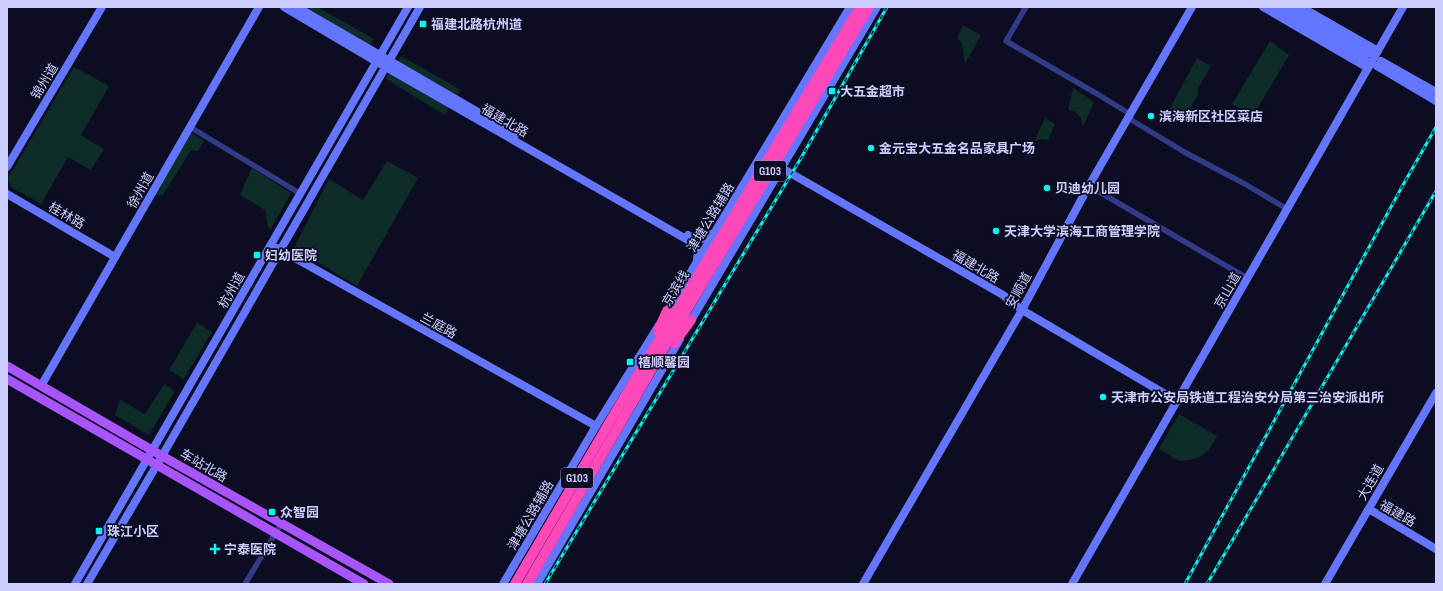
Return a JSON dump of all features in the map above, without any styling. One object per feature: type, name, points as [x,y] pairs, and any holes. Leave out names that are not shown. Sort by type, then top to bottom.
[{"type":"highway","name":"京滨线","points":[[668,334],[860,7]]},
{"type":"highway","name":"京滨线","points":[[515,584],[869,7]]},
{"type":"highway","points":[[643,375],[667,311]]},
{"type":"highway","name":"G103","points":[[643,375],[691,320]]},
{"type":"highway","name":"京滨线","points":[[527,584],[643,375]]},
{"type":"main road","name":"车站北路","points":[[7,366],[281,524],[389,584]]},
{"type":"main road","name":"车站北路","points":[[7,379],[364,584]]},
{"type":"street","name":"锦州道","points":[[7,168],[102,7]]},
{"type":"street","name":"徐州道","points":[[42,386],[115,256],[259,7]]},
{"type":"street","name":"福建北路","points":[[284,7],[378,58]]},
{"type":"street","name":"福建北路","points":[[297,7],[388,64],[693,243],[698,249],[696,264]]},
{"type":"street","name":"杭州道","points":[[75,584],[408,7]]},
{"type":"street","name":"杭州道","points":[[87,584],[420,7]]},
{"type":"street","name":"津塘公路辅路","points":[[503,584],[596,426],[696,264],[850,7]]},
{"type":"street","name":"G103","points":[[537,584],[691,320],[877,7]]},
{"type":"street","points":[[1026,7],[1006,41],[1100,95],[1186,153],[1245,184],[1287,209]]},
{"type":"street","name":"安顺道","points":[[863,584],[1022,310],[1089,186],[1192,7]]},
{"type":"street","points":[[1263,7],[1368,68]]},
{"type":"street","points":[[1275,7],[1367,56],[1288,7]]},
{"type":"street","points":[[1301,7],[1378,51]]},
{"type":"street","name":"京山道","points":[[1072,584],[1403,7]]},
{"type":"street","name":"福建北路","points":[[388,64],[696,239],[705,239],[716,231]]},
{"type":"street","points":[[1436,92],[1379,64],[1436,100]]},
{"type":"street","points":[[190,127],[300,194]]},
{"type":"street","name":"福建北路","points":[[760,156],[1003,295],[1022,310],[1177,401]]},
{"type":"street","points":[[1089,186],[1247,278]]},
{"type":"street","name":"桂林路","points":[[7,194],[115,256]]},
{"type":"street","name":"兰庭路","points":[[271,244],[596,426]]},
{"type":"street","name":"大连道","points":[[1332,584],[1436,392]]},
{"type":"street","name":"大连道","points":[[1326,584],[1436,404]]},
{"type":"street","name":"福建路","points":[[1372,509],[1436,545]]},
{"type":"street","name":"福建路","points":[[1372,509],[1436,549]]},
{"type":"street","points":[[246,584],[281,524]]},
{"type":"green space","points":[[306,7],[317,7],[374,39],[370,45]]},
{"type":"green space","points":[[963,25],[981,35],[965,64],[962,43],[957,38]]},
{"type":"green space","points":[[1270,41],[1289,55],[1253,116],[1232,104]]},
{"type":"green space","points":[[401,56],[461,90],[458,95],[398,62]]},
{"type":"green space","points":[[1197,58],[1211,66],[1198,88],[1198,95],[1182,122],[1167,114]]},
{"type":"green space","points":[[74,67],[109,86],[81,135],[104,149],[91,170],[68,157],[41,204],[11,187],[8,178]]},
{"type":"green space","points":[[390,72],[450,106],[445,115],[386,79]]},
{"type":"green space","points":[[1073,88],[1094,102],[1083,127],[1081,118],[1075,111],[1068,110]]},
{"type":"green space","points":[[1045,118],[1055,124],[1048,140],[1041,139],[1034,142]]},
{"type":"green space","points":[[191,133],[204,141],[198,151],[191,150],[162,196],[155,194]]},
{"type":"green space","points":[[387,161],[418,178],[357,286],[294,248],[329,179],[363,200]]},
{"type":"green space","points":[[252,168],[291,193],[271,229],[268,227],[265,210],[240,195]]},
{"type":"green space","points":[[197,323],[212,332],[184,379],[169,370]]},
{"type":"green space","points":[[164,384],[175,391],[149,435],[115,415],[120,400],[145,414]]},
{"type":"green space","points":[[1179,414],[1217,436],[1209,450],[1200,457],[1179,461],[1159,449]]},
{"type":"railway","points":[[545,584],[801,158],[887,7]]},
{"type":"railway","points":[[1185,584],[1436,127]]},
{"type":"railway","points":[[1207,584],[1436,191]]},
{"type":"place","name":"福建北路杭州道","points":[[423,24]]},
{"type":"place","name":"大五金超市","points":[[832,91]]},
{"type":"place","name":"滨海新区社区菜店","points":[[1151,116]]},
{"type":"place","name":"金元宝大五金名品家具广场","points":[[871,148]]},
{"type":"place","name":"贝迪幼儿园","points":[[1047,188]]},
{"type":"place","name":"天津大学滨海工商管理学院","points":[[996,231]]},
{"type":"place","name":"妇幼医院","points":[[257,255]]},
{"type":"place","name":"禧顺馨园","points":[[630,362]]},
{"type":"place","name":"天津市公安局铁道工程治安分局第三治安派出所","points":[[1103,397]]},
{"type":"place","name":"众智园","points":[[272,512]]},
{"type":"place","name":"珠江小区","points":[[99,531]]},
{"type":"place","name":"宁泰医院","points":[[215,549]]}]
